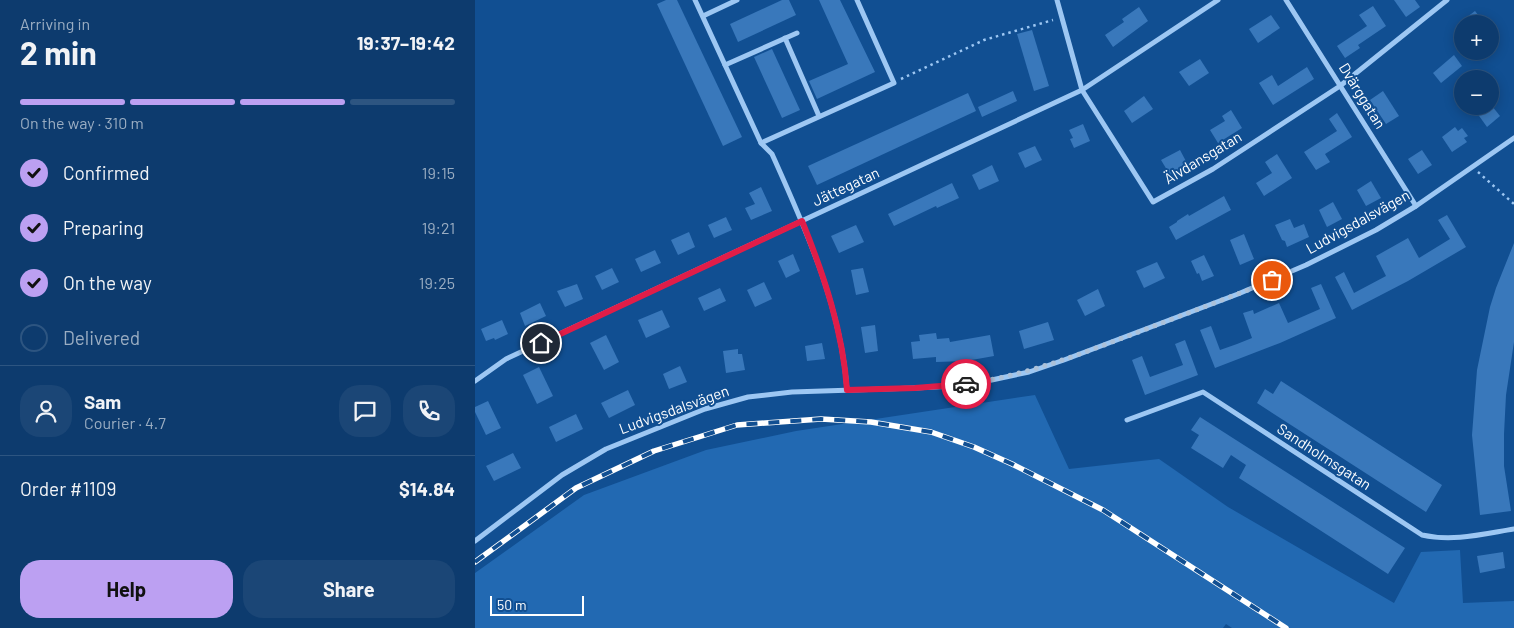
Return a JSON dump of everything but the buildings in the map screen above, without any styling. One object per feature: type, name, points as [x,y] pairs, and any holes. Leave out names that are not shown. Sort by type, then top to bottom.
[{"type":"street","points":[[695,0],[761,143],[772,154],[814,250],[837,327],[845,367],[847,390]]},
{"type":"street","points":[[703,16],[737,0]]},
{"type":"street","points":[[761,143],[894,82],[857,0]]},
{"type":"street","name":"Älvdansgatan","points":[[1057,0],[1082,90],[1153,202],[1213,169],[1340,86],[1447,0]]},
{"type":"street","name":"Jättegatan","points":[[475,381],[506,359],[1082,90],[1218,0]]},
{"type":"street","name":"Dvärggatan","points":[[1286,0],[1416,206]]},
{"type":"street","points":[[725,65],[797,33]]},
{"type":"street","points":[[785,38],[819,116]]},
{"type":"street","name":"Ludvigsdalsvägen","points":[[475,541],[562,475],[606,449],[705,409],[748,397],[793,392],[954,386],[1029,372],[1238,294],[1306,265],[1376,230],[1416,206],[1514,138]]},
{"type":"street","name":"Sandholmsgatan","points":[[1127,420],[1203,392],[1422,535],[1437,539],[1454,538],[1514,529]]},
{"type":"path","points":[[894,82],[984,40],[1062,17]]},
{"type":"path","points":[[1472,167],[1514,204]]},
{"type":"shaded area","points":[[1035,395],[1069,469],[1159,459],[1228,507],[1394,603],[1421,552],[1460,550],[1463,603],[1514,601],[1514,628],[1232,628],[1226,624],[1223,628],[475,628],[475,573],[584,495],[706,450],[796,431]]},
{"type":"railway","points":[[475,562],[576,488],[654,451],[737,425],[821,419],[871,422],[931,432],[974,447],[1012,464],[1103,510],[1286,628]]},
{"type":"way so far","points":[[966,384],[1029,372],[1272,280]]},
{"type":"route","points":[[541,343],[802,221],[814,250],[837,327],[845,367],[847,390],[966,384]]}]
